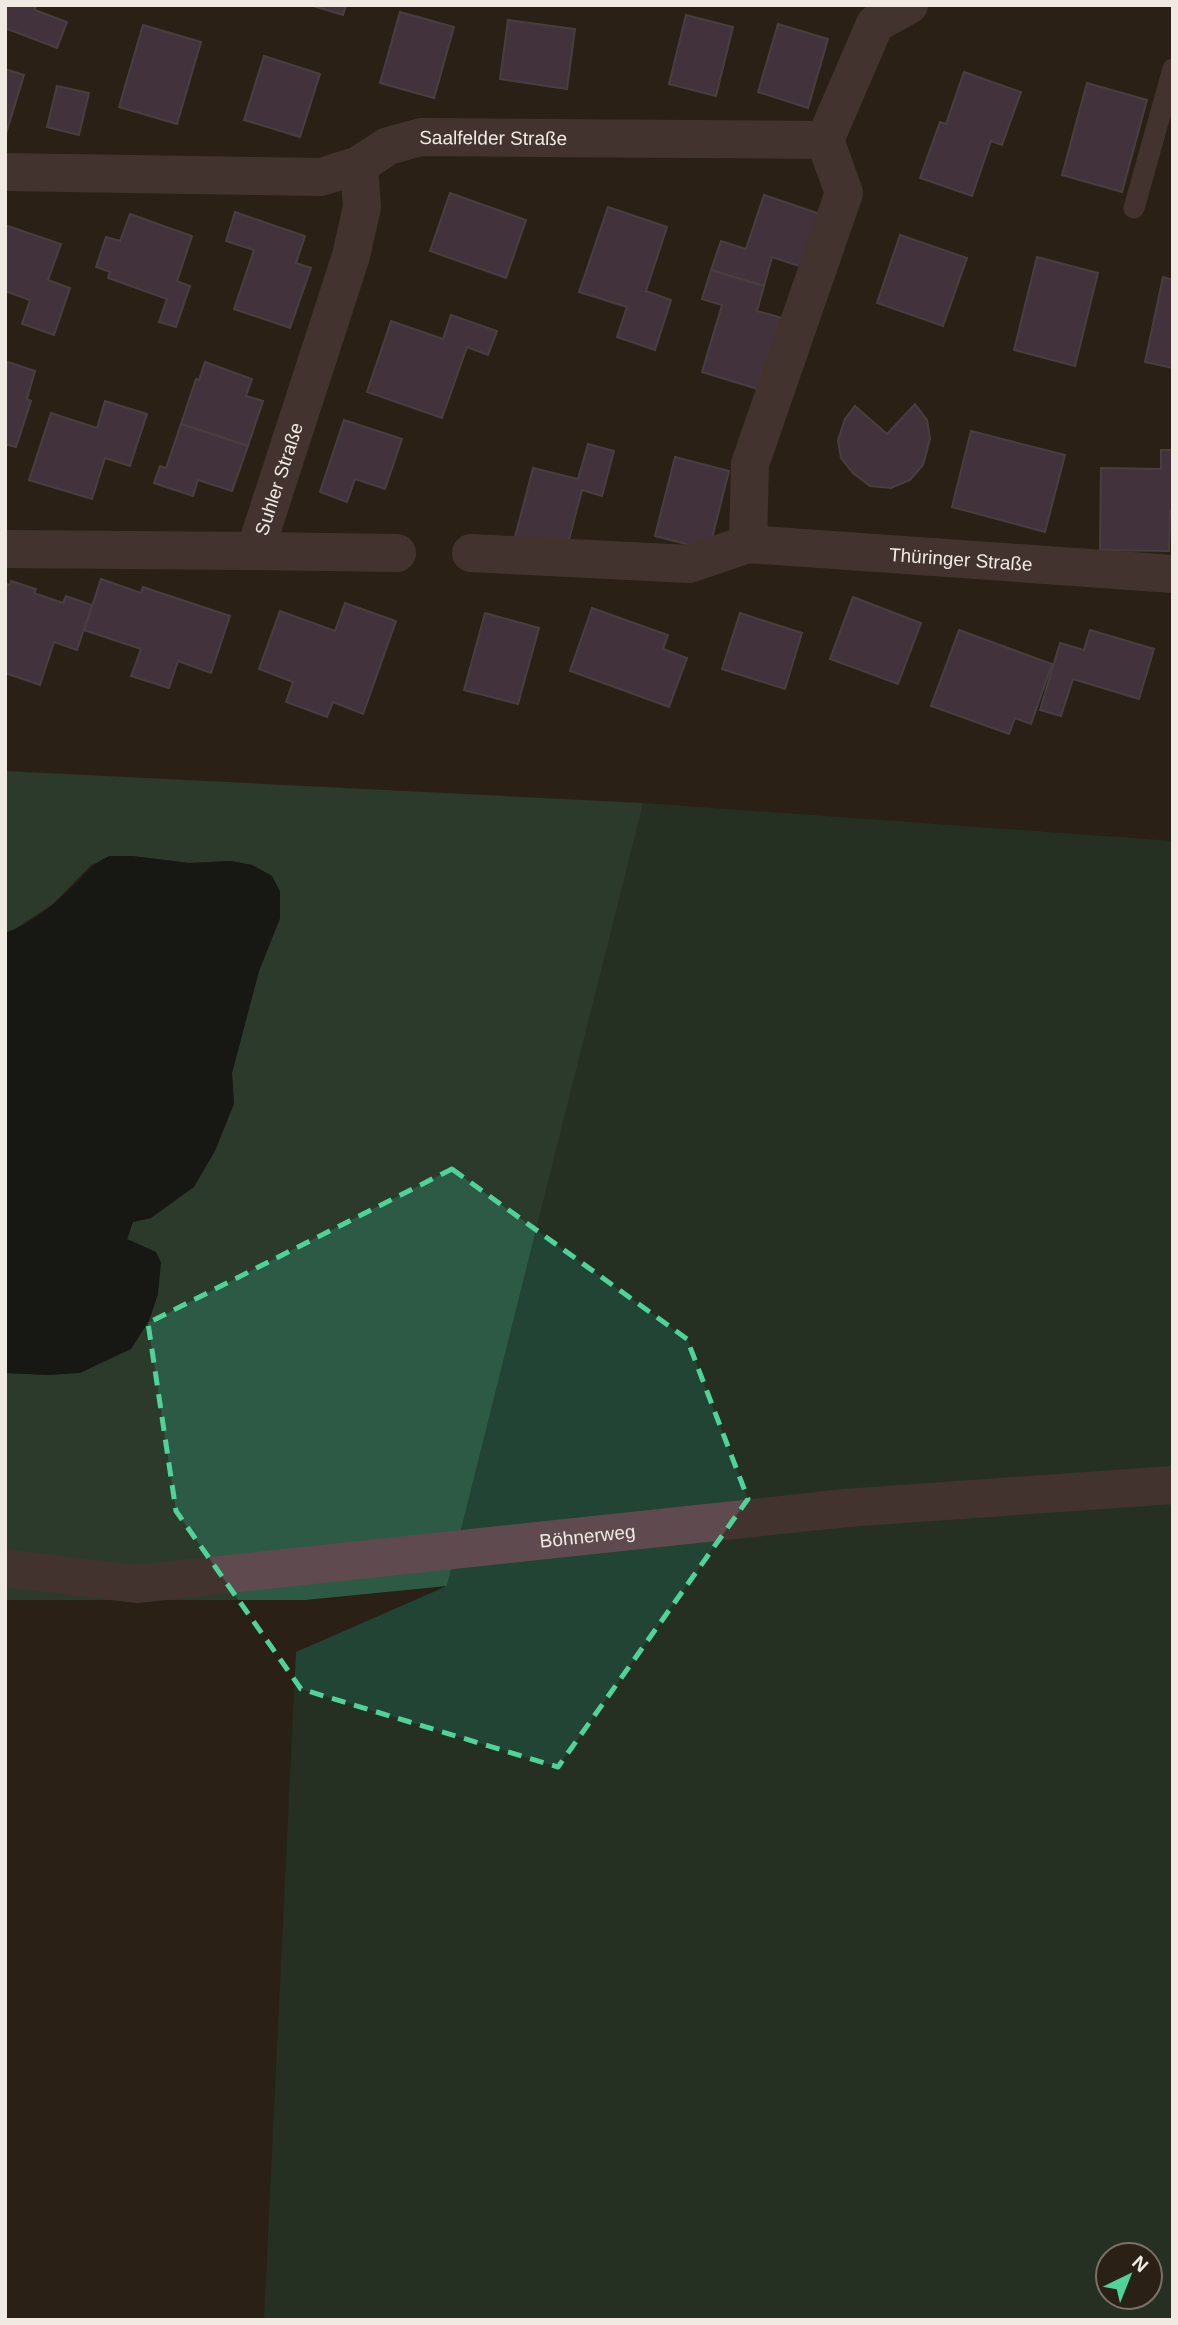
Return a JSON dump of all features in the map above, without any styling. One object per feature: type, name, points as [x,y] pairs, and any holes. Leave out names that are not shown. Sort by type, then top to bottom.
[{"type":"street","points":[[748,544],[750,464],[844,193],[825,140],[875,24],[909,5]]},
{"type":"street","name":"Saalfelder Straße","points":[[5,172],[321,177],[359,165],[388,146],[421,137],[825,140]]},
{"type":"street","name":"Suhler Straße","points":[[5,549],[255,551],[351,256],[362,207],[359,165]]},
{"type":"street","name":"Thüringer Straße","points":[[471,552],[690,564],[748,544],[1173,574]]},
{"type":"street","points":[[255,551],[397,553]]},
{"type":"street","name":"Böhnerweg","points":[[5,1568],[136,1584],[846,1508],[1173,1485]]},
{"type":"lane","points":[[1134,208],[1173,69]]},
{"type":"highlighted area","points":[[452,1169],[687,1339],[748,1499],[558,1767],[301,1689],[176,1511],[148,1323]]},
{"type":"green space","points":[[5,771],[643,803],[447,1586],[305,1600],[5,1600],[5,1373],[50,1375],[156,1252],[127,1240],[132,1222],[151,1218],[234,1104],[232,1073],[259,971],[280,919],[272,876],[252,865],[231,861],[189,863],[132,856],[92,864],[53,904],[5,933]]},
{"type":"green space","points":[[643,803],[1173,841],[1173,2320],[264,2320],[296,1652],[447,1586]]},
{"type":"shaded area","points":[[109,856],[189,863],[231,861],[252,865],[272,876],[280,891],[280,918],[259,971],[232,1073],[234,1104],[215,1151],[194,1187],[151,1218],[133,1222],[127,1239],[156,1252],[161,1262],[158,1294],[149,1321],[131,1349],[80,1373],[5,1373],[5,933],[42,913],[93,866]]},
{"type":"building","points":[[5,5],[36,5],[35,10],[67,22],[57,48],[5,28]]},
{"type":"building","points":[[310,5],[346,5],[343,15]]},
{"type":"building","points":[[400,12],[454,27],[434,98],[380,83]]},
{"type":"building","points":[[686,15],[733,27],[716,96],[669,84]]},
{"type":"building","points":[[508,20],[575,29],[567,89],[500,79]]},
{"type":"building","points":[[778,24],[828,39],[808,108],[758,92]]},
{"type":"building","points":[[143,25],[201,42],[177,124],[119,107]]},
{"type":"building","points":[[264,56],[320,74],[300,137],[244,120]]},
{"type":"building","points":[[5,69],[24,75],[5,137]]},
{"type":"building","points":[[964,72],[1021,92],[1002,145],[991,141],[972,196],[920,178],[940,122],[946,124]]},
{"type":"building","points":[[1087,83],[1147,100],[1122,192],[1062,175]]},
{"type":"building","points":[[57,86],[89,93],[79,135],[47,127]]},
{"type":"building","points":[[450,193],[526,220],[506,278],[430,251]]},
{"type":"building","points":[[764,195],[820,214],[802,267],[772,257],[764,286],[711,270],[721,241],[746,249]]},
{"type":"building","points":[[608,207],[667,227],[646,291],[671,300],[655,350],[617,337],[627,307],[579,292]]},
{"type":"building","points":[[235,212],[305,236],[296,263],[311,268],[290,328],[234,309],[254,250],[226,241]]},
{"type":"building","points":[[130,214],[192,236],[177,281],[190,286],[176,327],[159,322],[167,299],[108,278],[110,272],[96,267],[106,237],[120,241]]},
{"type":"building","points":[[5,225],[61,244],[48,280],[70,288],[54,335],[22,324],[30,300],[5,291]]},
{"type":"building","points":[[900,235],[967,258],[943,326],[877,303]]},
{"type":"building","points":[[1037,257],[1098,273],[1075,366],[1014,350]]},
{"type":"building","points":[[711,270],[764,286],[757,311],[782,318],[761,390],[702,372],[722,305],[702,299]]},
{"type":"building","points":[[1163,277],[1173,280],[1173,368],[1145,362]]},
{"type":"building","points":[[451,315],[497,331],[488,355],[467,347],[442,418],[367,392],[391,321],[443,339]]},
{"type":"building","points":[[8,362],[35,371],[27,399],[31,401],[16,447],[5,444],[5,371]]},
{"type":"building","points":[[205,362],[252,379],[246,396],[263,401],[248,446],[181,424],[196,379],[199,380]]},
{"type":"building","points":[[105,401],[147,414],[130,466],[105,458],[92,499],[29,480],[51,413],[97,428]]},
{"type":"building","points":[[915,404],[927,420],[930,439],[923,465],[910,480],[891,488],[870,486],[853,473],[841,458],[838,440],[845,419],[855,406],[887,434]]},
{"type":"building","points":[[344,420],[402,439],[385,489],[355,479],[347,502],[320,492]]},
{"type":"building","points":[[181,424],[248,446],[232,491],[198,480],[193,496],[154,483],[160,466],[166,468]]},
{"type":"building","points":[[971,431],[1065,455],[1045,532],[952,507]]},
{"type":"building","points":[[588,444],[614,451],[602,496],[582,490],[565,555],[514,541],[533,468],[578,479]]},
{"type":"building","points":[[1161,450],[1173,450],[1173,512],[1170,511],[1169,551],[1100,550],[1101,468],[1161,469]]},
{"type":"building","points":[[675,457],[729,471],[709,550],[655,536]]},
{"type":"building","points":[[101,579],[141,593],[143,587],[230,616],[211,673],[178,661],[169,688],[131,676],[141,649],[84,630]]},
{"type":"building","points":[[11,581],[36,589],[34,593],[63,603],[66,596],[92,605],[77,650],[54,642],[40,685],[5,673],[5,584],[10,585]]},
{"type":"building","points":[[853,597],[921,623],[898,684],[830,659]]},
{"type":"building","points":[[345,603],[396,621],[363,714],[333,702],[327,717],[286,702],[293,682],[259,669],[280,611],[335,631]]},
{"type":"building","points":[[592,608],[668,635],[663,649],[687,658],[669,707],[570,671]]},
{"type":"building","points":[[485,613],[539,628],[518,704],[464,690]]},
{"type":"building","points":[[740,613],[802,633],[785,689],[722,669]]},
{"type":"building","points":[[959,630],[1052,664],[1031,724],[1015,718],[1009,734],[931,706]]},
{"type":"building","points":[[1090,630],[1154,649],[1139,699],[1073,679],[1061,716],[1040,710],[1060,643],[1084,650]]}]
